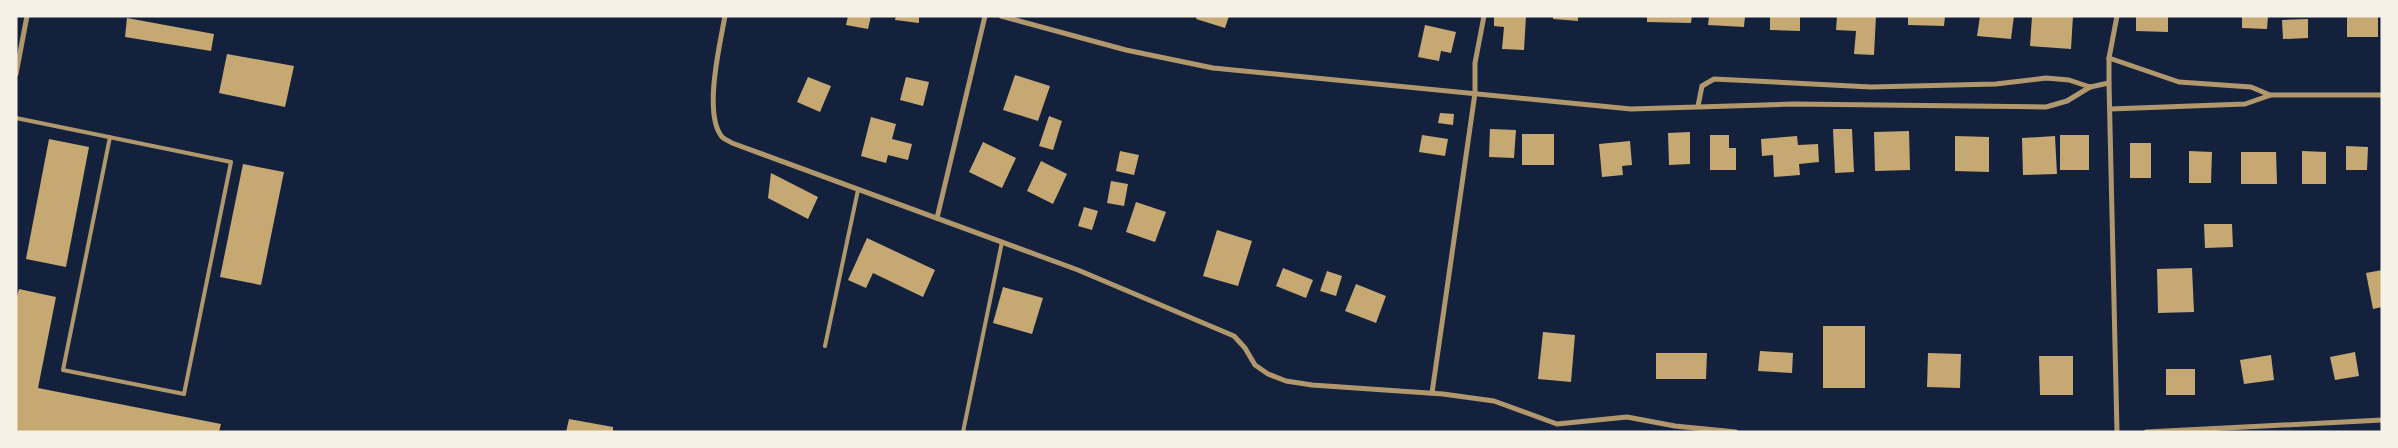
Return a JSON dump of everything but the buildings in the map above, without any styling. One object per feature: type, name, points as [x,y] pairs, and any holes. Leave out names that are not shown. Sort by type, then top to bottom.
[{"type":"street","points":[[16,74],[27,16]]},
{"type":"street","points":[[725,16],[713,110],[716,125],[722,137],[732,143],[1078,270],[1234,336],[1245,348],[1255,365],[1268,374],[1286,381],[1312,385],[1432,393],[1494,402],[1557,424],[1627,417],[1674,426],[1736,432]]},
{"type":"street","points":[[937,218],[985,16]]},
{"type":"street","points":[[1001,16],[1126,50],[1213,68],[1631,109],[1793,104],[2046,107],[2066,101],[2090,87],[2109,83]]},
{"type":"street","points":[[1432,393],[1475,93],[1475,63],[1484,16]]},
{"type":"street","points":[[2117,16],[2110,58],[2109,83],[2117,432]]},
{"type":"street","points":[[2110,58],[2179,82],[2251,87],[2271,95]]},
{"type":"street","points":[[1698,106],[1702,86],[1714,79],[1870,88],[1996,84],[2046,78],[2069,80],[2090,87]]},
{"type":"street","points":[[2110,109],[2245,104],[2271,95],[2382,95]]},
{"type":"street","points":[[2146,432],[2382,420]]},
{"type":"lane","points":[[16,118],[110,137],[231,162],[184,394],[63,370],[110,137]]},
{"type":"lane","points":[[825,346],[858,190]]},
{"type":"lane","points":[[963,432],[1002,242]]}]
